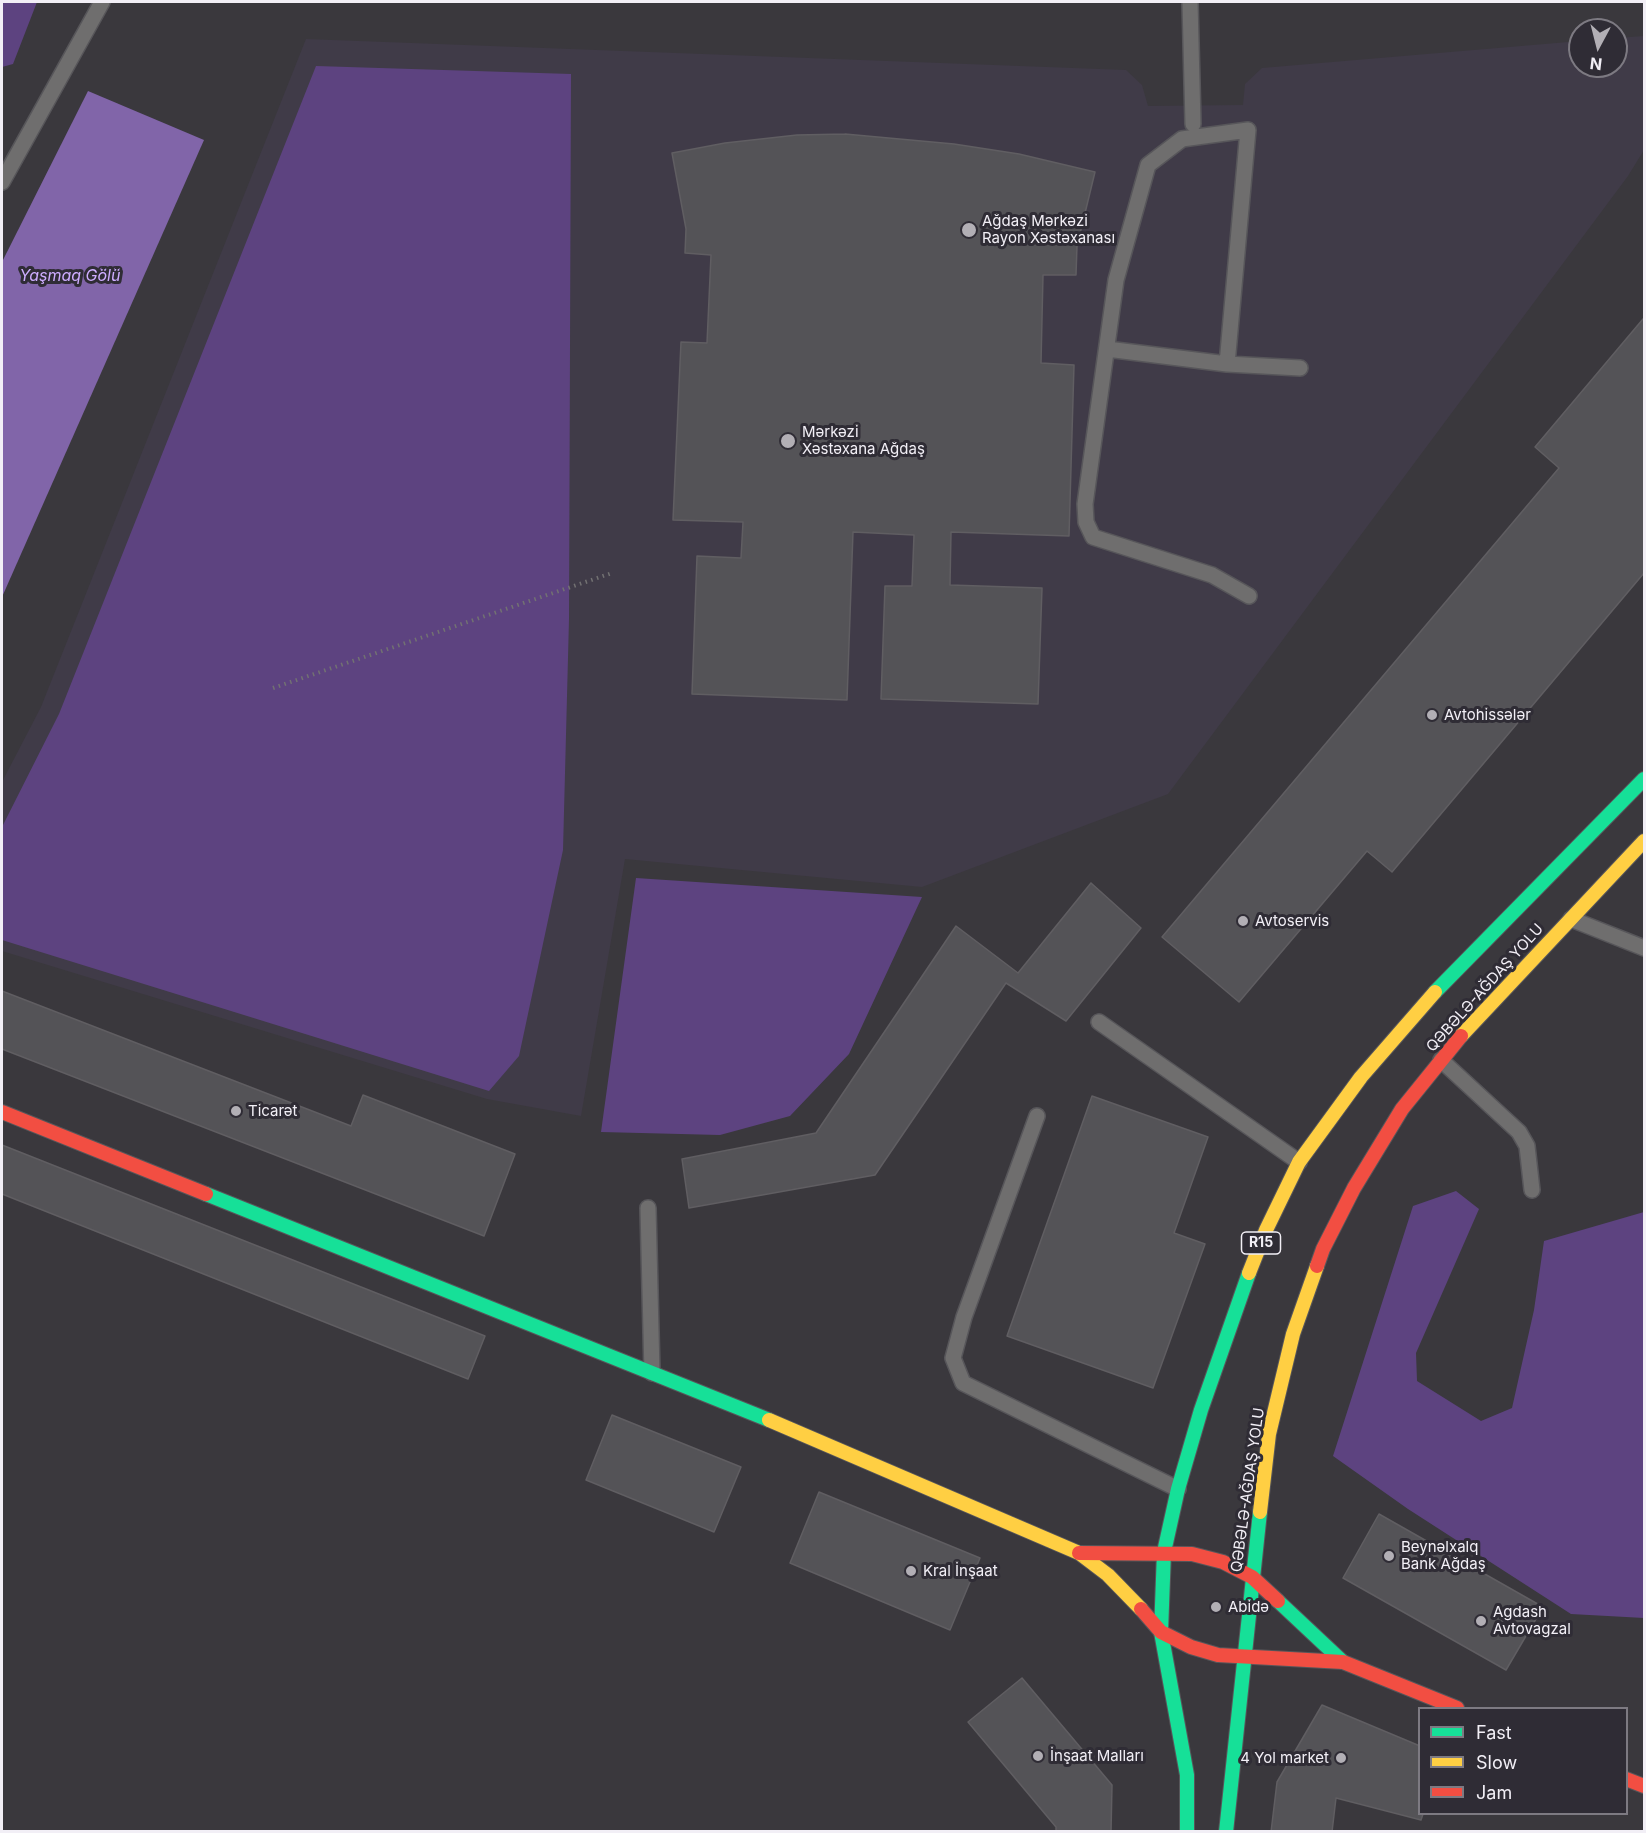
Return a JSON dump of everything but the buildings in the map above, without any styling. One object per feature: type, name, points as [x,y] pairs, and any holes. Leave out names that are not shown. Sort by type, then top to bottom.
[{"type":"main road","name":"R15","points":[[1187,1832],[1187,1775],[1161,1632],[1164,1552],[1178,1489],[1201,1410],[1235,1309],[1266,1230],[1299,1162],[1361,1077],[1430,998],[1644,779]]},
{"type":"main road","name":"QƏBƏLƏ-AĞDAŞ YOLU","points":[[1226,1832],[1269,1434],[1293,1334],[1323,1249],[1354,1188],[1402,1109],[1467,1029],[1644,842]]},
{"type":"main road","points":[[2,1112],[821,1441],[1079,1553],[1108,1575],[1161,1632],[1200,1650],[1245,1658],[1343,1662],[1455,1707]]},
{"type":"main road","points":[[1079,1553],[1164,1552],[1192,1554],[1223,1562],[1252,1577],[1343,1662]]},
{"type":"main road","points":[[1628,1780],[1644,1786]]},
{"type":"lane","points":[[2,182],[102,2]]},
{"type":"lane","points":[[1190,2],[1192,124]]},
{"type":"lane","points":[[1227,364],[1248,130],[1182,139],[1148,165],[1116,280],[1085,504],[1086,522],[1093,537],[1212,575],[1249,596]]},
{"type":"lane","points":[[1107,350],[1227,364],[1300,368]]},
{"type":"lane","points":[[1571,919],[1644,948]]},
{"type":"lane","points":[[1099,1022],[1299,1162]]},
{"type":"lane","points":[[1441,1060],[1519,1132],[1527,1146],[1532,1190]]},
{"type":"lane","points":[[1037,1116],[964,1317],[953,1358],[963,1383],[1178,1489]]},
{"type":"lane","points":[[648,1208],[652,1373]]},
{"type":"path","points":[[273,688],[612,573]]},
{"type":"shaded area","points":[[2,2],[37,2],[13,64],[2,67]]},
{"type":"shaded area","name":"Mərkəzi Xəstəxana Ağdaş","points":[[1644,36],[1644,150],[1628,176],[1168,794],[922,887],[625,859],[581,1116],[487,1099],[2,951],[2,782],[41,707],[306,39],[1126,70],[1142,85],[1148,106],[1243,105],[1245,84],[1262,68],[1568,42],[1568,78],[1628,78],[1628,37]]},
{"type":"shaded area","points":[[316,66],[571,74],[569,619],[563,850],[519,1056],[489,1091],[2,940],[2,827],[59,714]]},
{"type":"shaded area","points":[[636,878],[922,897],[849,1054],[790,1116],[720,1135],[601,1132]]},
{"type":"shaded area","points":[[1456,1191],[1479,1209],[1416,1353],[1417,1381],[1481,1421],[1512,1408],[1534,1310],[1544,1241],[1644,1212],[1644,1618],[1571,1614],[1408,1509],[1333,1456],[1413,1206]]},
{"type":"water","name":"Yaşmaq Gölü","points":[[88,91],[204,140],[2,597],[2,262]]},
{"type":"traffic: fast","points":[[1435,992],[1644,779]]},
{"type":"traffic: fast","points":[[206,1194],[769,1420]]},
{"type":"traffic: fast","points":[[1187,1832],[1187,1775],[1161,1632],[1164,1552],[1178,1489],[1201,1410],[1249,1273]]},
{"type":"traffic: fast","points":[[1226,1832],[1260,1512]]},
{"type":"traffic: fast","points":[[1278,1601],[1343,1662]]},
{"type":"traffic: slow","points":[[1461,1036],[1644,841]]},
{"type":"traffic: slow","points":[[1249,1273],[1266,1230],[1299,1162],[1361,1077],[1435,992]]},
{"type":"traffic: slow","points":[[1260,1512],[1269,1434],[1293,1334],[1317,1266]]},
{"type":"traffic: slow","points":[[769,1420],[1079,1553],[1108,1575],[1141,1609]]},
{"type":"traffic: jam","points":[[1317,1266],[1323,1249],[1354,1188],[1402,1109],[1461,1036]]},
{"type":"traffic: jam","points":[[2,1112],[206,1194]]},
{"type":"traffic: jam","points":[[1079,1553],[1192,1554],[1223,1562],[1252,1577],[1278,1601]]},
{"type":"traffic: jam","points":[[1141,1609],[1161,1632],[1191,1647],[1218,1655],[1343,1662],[1455,1707]]},
{"type":"traffic: jam","points":[[1628,1780],[1644,1786]]},
{"type":"place","name":"Ağdaş Mərkəzi Rayon Xəstəxanası","points":[[969,230]]},
{"type":"place","name":"Mərkəzi Xəstəxana Ağdaş","points":[[788,441]]},
{"type":"place","name":"Avtohissələr","points":[[1432,715]]},
{"type":"place","name":"Avtoservis","points":[[1243,921]]},
{"type":"place","name":"Ticarət","points":[[236,1111]]},
{"type":"place","name":"Beynəlxalq Bank Ağdaş","points":[[1389,1556]]},
{"type":"place","name":"Kral İnşaat","points":[[911,1571]]},
{"type":"place","name":"Abidə","points":[[1216,1607]]},
{"type":"place","name":"Agdash Avtovagzal","points":[[1481,1621]]},
{"type":"place","name":"İnşaat Malları","points":[[1038,1756]]},
{"type":"place","name":"4 Yol market","points":[[1341,1758]]}]
